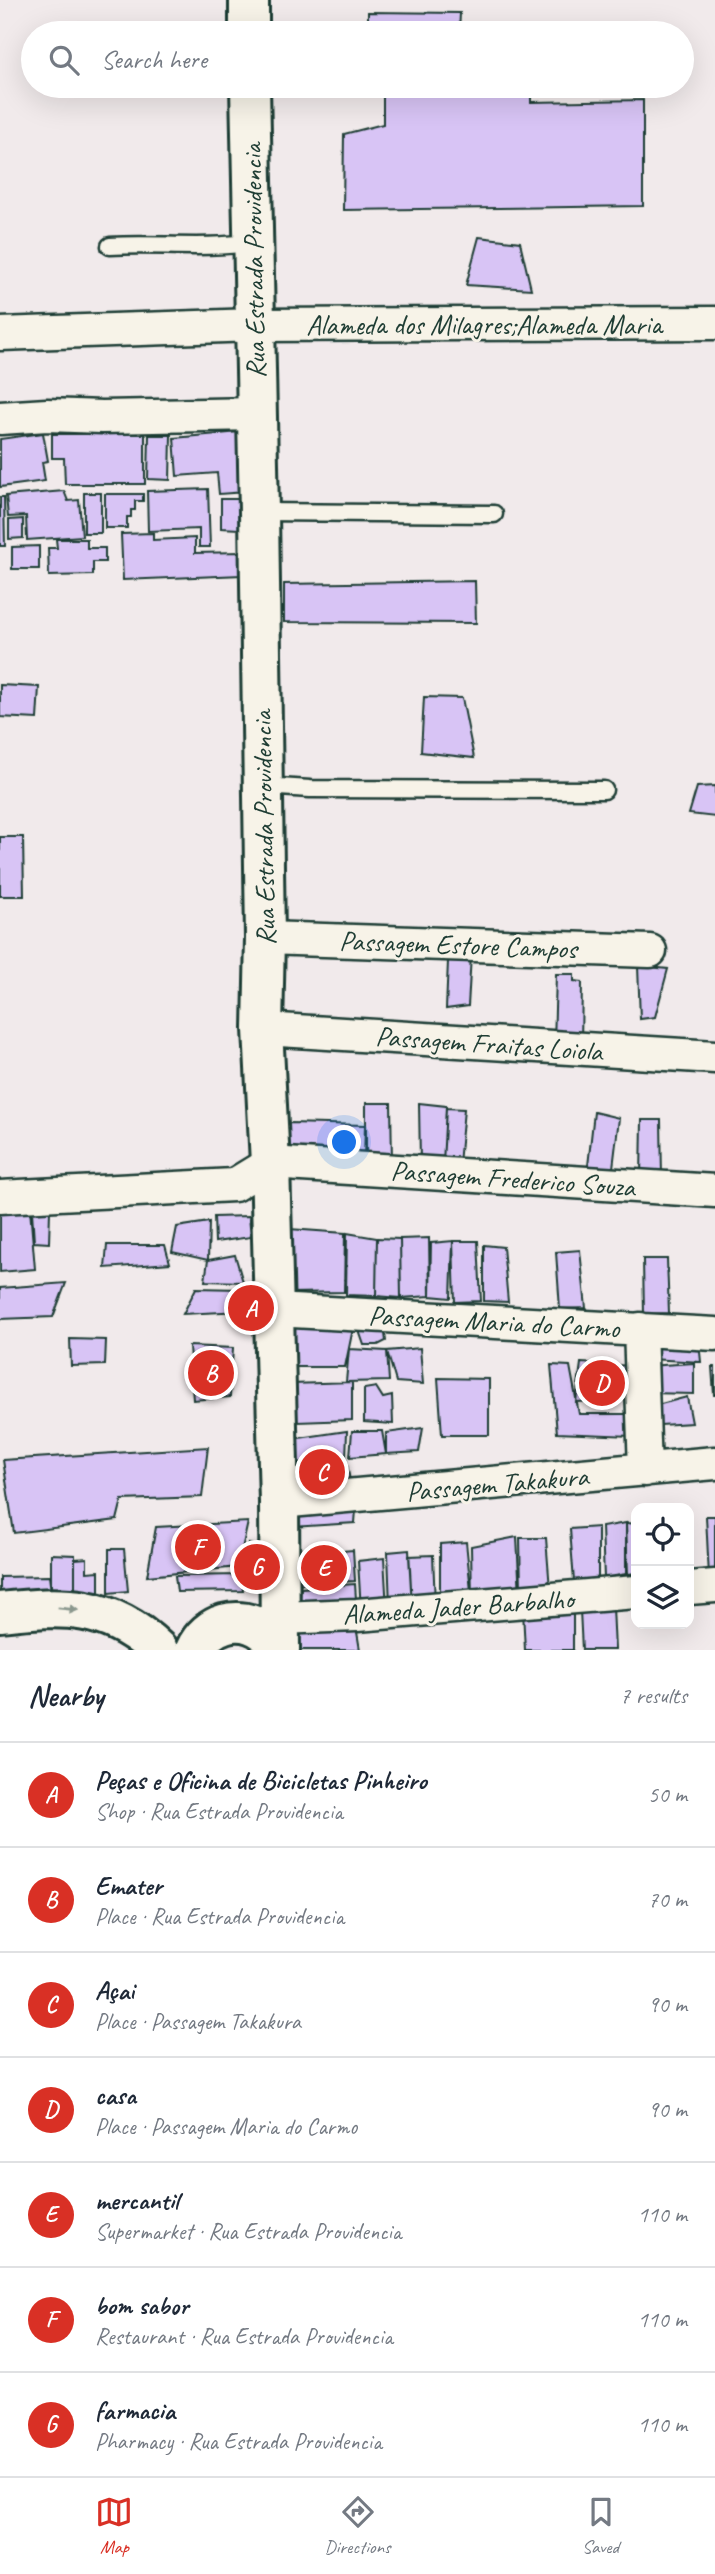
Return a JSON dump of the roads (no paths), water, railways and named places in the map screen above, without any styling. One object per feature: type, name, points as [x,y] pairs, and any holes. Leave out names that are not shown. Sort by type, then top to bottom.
[{"type":"main road","points":[[248,0],[249,21]]},
{"type":"main road","name":"Rua Estrada Providencia","points":[[250,98],[263,786],[263,1028],[270,1163],[281,1570],[280,1638]]},
{"type":"main road","points":[[195,1650],[199,1640],[211,1628],[237,1620],[281,1570]]},
{"type":"main road","points":[[0,1612],[54,1608],[106,1615],[130,1626],[158,1650]]},
{"type":"main road","points":[[237,1620],[280,1638]]},
{"type":"street","name":"Alameda dos Milagres;Alameda Maria","points":[[0,334],[254,325],[715,323]]},
{"type":"street","points":[[0,418],[47,415],[102,417],[257,414]]},
{"type":"street","name":"Passagem Estore Campos","points":[[265,938],[650,951]]},
{"type":"street","name":"Passagem Fraitas Loiola","points":[[263,1028],[715,1057]]},
{"type":"street","points":[[0,1197],[234,1185],[270,1163]]},
{"type":"street","name":"Passagem Frederico Souza","points":[[270,1163],[715,1191]]},
{"type":"street","name":"Passagem Maria do Carmo","points":[[274,1310],[715,1334]]},
{"type":"street","points":[[640,1329],[645,1470]]},
{"type":"street","name":"Passagem Takakura","points":[[279,1502],[715,1463]]},
{"type":"street","points":[[694,1588],[715,1586]]},
{"type":"street","name":"Alameda Jader Barbalho","points":[[280,1638],[631,1593]]},
{"type":"lane","points":[[110,246],[150,244],[204,247],[252,242]]},
{"type":"lane","points":[[259,512],[494,514]]},
{"type":"lane","points":[[263,786],[337,789],[604,790]]},
{"type":"place","name":"Peças e Oficina de Bicicletas Pinheiro","points":[[251,1308]]},
{"type":"place","name":"Emater","points":[[211,1373]]},
{"type":"place","name":"casa","points":[[602,1383]]},
{"type":"place","name":"Açai","points":[[322,1472]]},
{"type":"place","name":"bom sabor","points":[[198,1547]]},
{"type":"place","name":"farmacia","points":[[257,1567]]},
{"type":"place","name":"mercantil","points":[[324,1568]]}]
